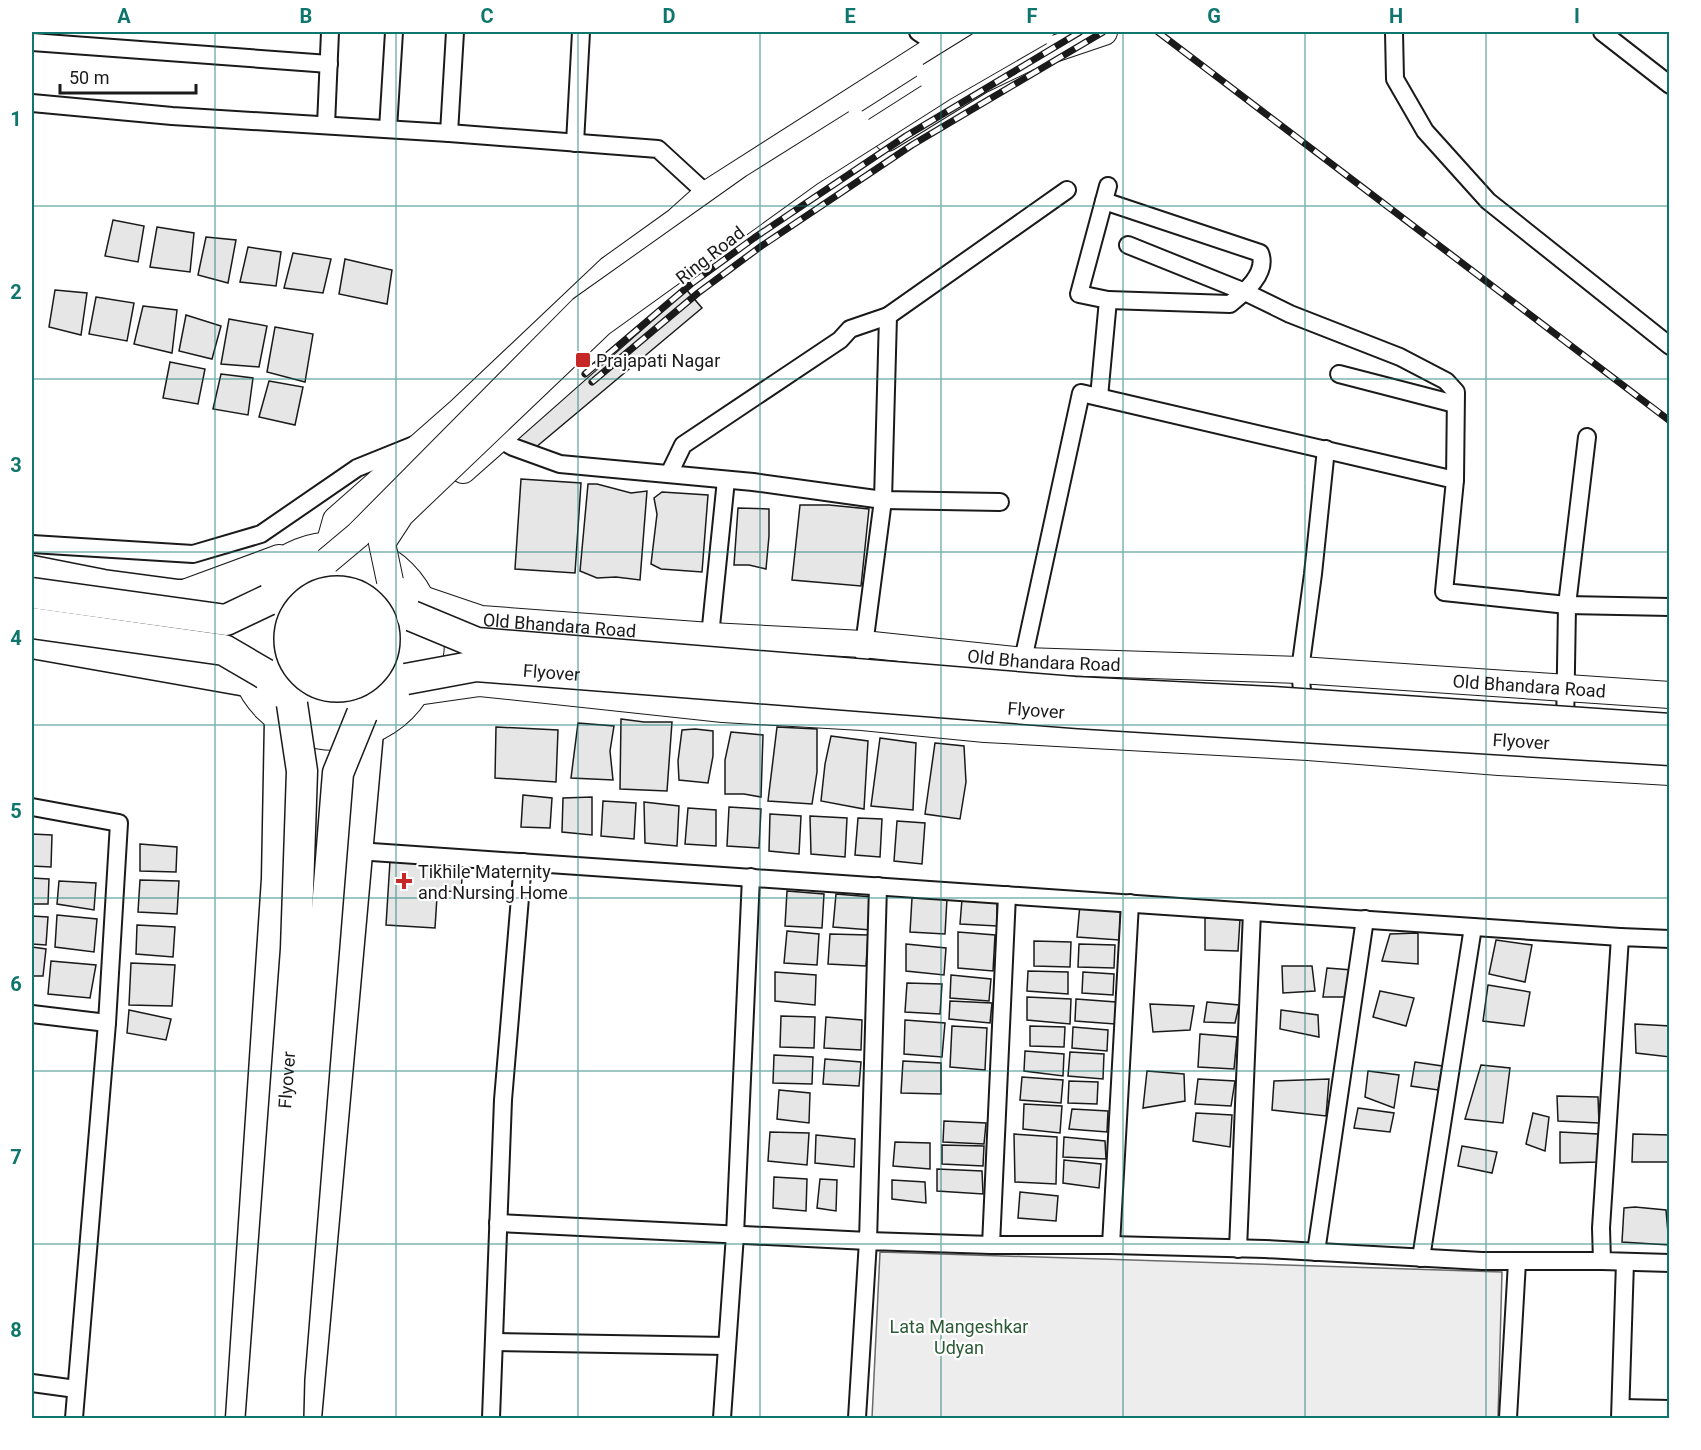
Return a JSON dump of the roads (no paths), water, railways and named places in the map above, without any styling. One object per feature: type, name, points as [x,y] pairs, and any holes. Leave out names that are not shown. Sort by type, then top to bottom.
[{"type":"highway","points":[[32,593],[226,620],[328,553],[393,574],[404,597],[417,608],[411,685],[394,694],[379,706],[365,723],[357,851],[306,1419]]},
{"type":"highway","points":[[32,573],[178,595],[259,597]]},
{"type":"highway","points":[[256,677],[259,597]]},
{"type":"highway","name":"Flyover","points":[[417,608],[477,643],[1074,692],[1670,729]]},
{"type":"highway","points":[[32,622],[224,650],[276,691],[286,712],[241,1419]]},
{"type":"highway","points":[[32,643],[256,677]]},
{"type":"highway","name":"Flyover","points":[[411,685],[476,666],[1079,713],[1670,750]]},
{"type":"highway","points":[[286,712],[365,723]]},
{"type":"highway","name":"Flyover","points":[[261,1419],[296,949],[302,771],[286,712]]},
{"type":"highway","name":"Flyover","points":[[288,1419],[290,1368],[338,773],[365,723]]},
{"type":"main road","points":[[178,595],[274,561],[336,520],[427,440],[610,269],[677,221],[707,194],[928,38],[961,32]]},
{"type":"main road","name":"Ring Road","points":[[328,553],[358,536],[582,309],[754,187],[1001,32]]},
{"type":"main road","name":"Ring Road","points":[[393,574],[382,543],[401,513],[600,324],[811,172],[943,88],[1040,32]]},
{"type":"main road","name":"Ring Road","points":[[393,574],[392,540],[449,482],[702,258],[760,216],[981,80],[1027,58],[1104,32]]},
{"type":"main road","points":[[328,553],[336,520]]},
{"type":"main road","name":"Old Bhandara Road","points":[[417,608],[481,619],[710,636],[863,644],[1024,661],[1300,670],[1670,695]]},
{"type":"main road","points":[[411,685],[480,683],[723,709],[862,717],[985,729],[1308,747],[1670,772]]},
{"type":"street","points":[[326,125],[330,32]]},
{"type":"street","points":[[388,129],[393,32]]},
{"type":"street","points":[[449,133],[455,32]]},
{"type":"street","points":[[575,143],[581,32]]},
{"type":"street","points":[[1394,32],[1395,79],[1425,132],[1488,201],[1670,346]]},
{"type":"street","points":[[1602,32],[1670,85]]},
{"type":"street","points":[[928,38],[981,80]]},
{"type":"street","points":[[32,42],[329,64]]},
{"type":"street","points":[[32,103],[172,116],[449,133],[658,149],[707,194]]},
{"type":"street","points":[[669,474],[683,445],[840,340],[850,329],[888,316],[1067,190]]},
{"type":"street","points":[[1106,193],[1260,253],[1263,267],[1245,292],[1230,304],[1108,300],[1079,294],[1106,193]]},
{"type":"street","points":[[1128,245],[1245,292],[1290,314],[1400,357],[1446,381],[1456,392],[1455,480],[1444,592],[1567,605],[1670,607]]},
{"type":"street","points":[[1099,397],[1108,300]]},
{"type":"street","points":[[862,717],[863,644],[883,500],[888,316]]},
{"type":"street","points":[[1339,374],[1455,404]]},
{"type":"street","points":[[1019,730],[1015,685],[1024,661],[1081,393],[1455,480]]},
{"type":"street","points":[[1564,766],[1567,605],[1587,437]]},
{"type":"street","points":[[499,439],[513,447],[560,464],[726,480],[883,500],[1000,502]]},
{"type":"street","points":[[32,544],[193,554],[261,534],[357,468],[427,440]]},
{"type":"street","points":[[1308,747],[1300,670],[1326,449]]},
{"type":"street","points":[[710,636],[726,480]]},
{"type":"street","points":[[32,807],[119,824],[107,1023],[74,1419]]},
{"type":"street","points":[[357,851],[1670,939]]},
{"type":"street","points":[[491,1419],[503,1100],[523,862]]},
{"type":"street","points":[[722,1419],[735,1235],[751,877]]},
{"type":"street","points":[[857,1419],[868,1240],[878,886]]},
{"type":"street","points":[[990,1245],[1007,895]]},
{"type":"street","points":[[1111,1245],[1130,903]]},
{"type":"street","points":[[1238,1249],[1252,912]]},
{"type":"street","points":[[1316,1252],[1365,919]]},
{"type":"street","points":[[1421,1258],[1473,927]]},
{"type":"street","points":[[1602,1262],[1601,1228],[1620,937]]},
{"type":"street","points":[[32,1014],[107,1023]]},
{"type":"street","points":[[498,1223],[990,1245],[1111,1245],[1517,1262],[1670,1263]]},
{"type":"street","points":[[1508,1419],[1517,1262]]},
{"type":"street","points":[[1625,1262],[1621,1413],[1670,1409]]},
{"type":"street","points":[[494,1342],[727,1346]]},
{"type":"street","points":[[32,1383],[76,1389]]},
{"type":"railway","points":[[585,374],[691,284],[754,238],[906,136],[1080,32]]},
{"type":"railway","points":[[592,382],[698,293],[760,247],[912,145],[1103,32]]},
{"type":"railway","points":[[1158,32],[1670,421]]},
{"type":"place","name":"Prajapati Nagar","points":[[583,360]]},
{"type":"place","name":"Tikhile Maternity and Nursing Home","points":[[404,881]]},
{"type":"park label","name":"Lata Mangeshkar Udyan","points":[[959,1336]]}]
